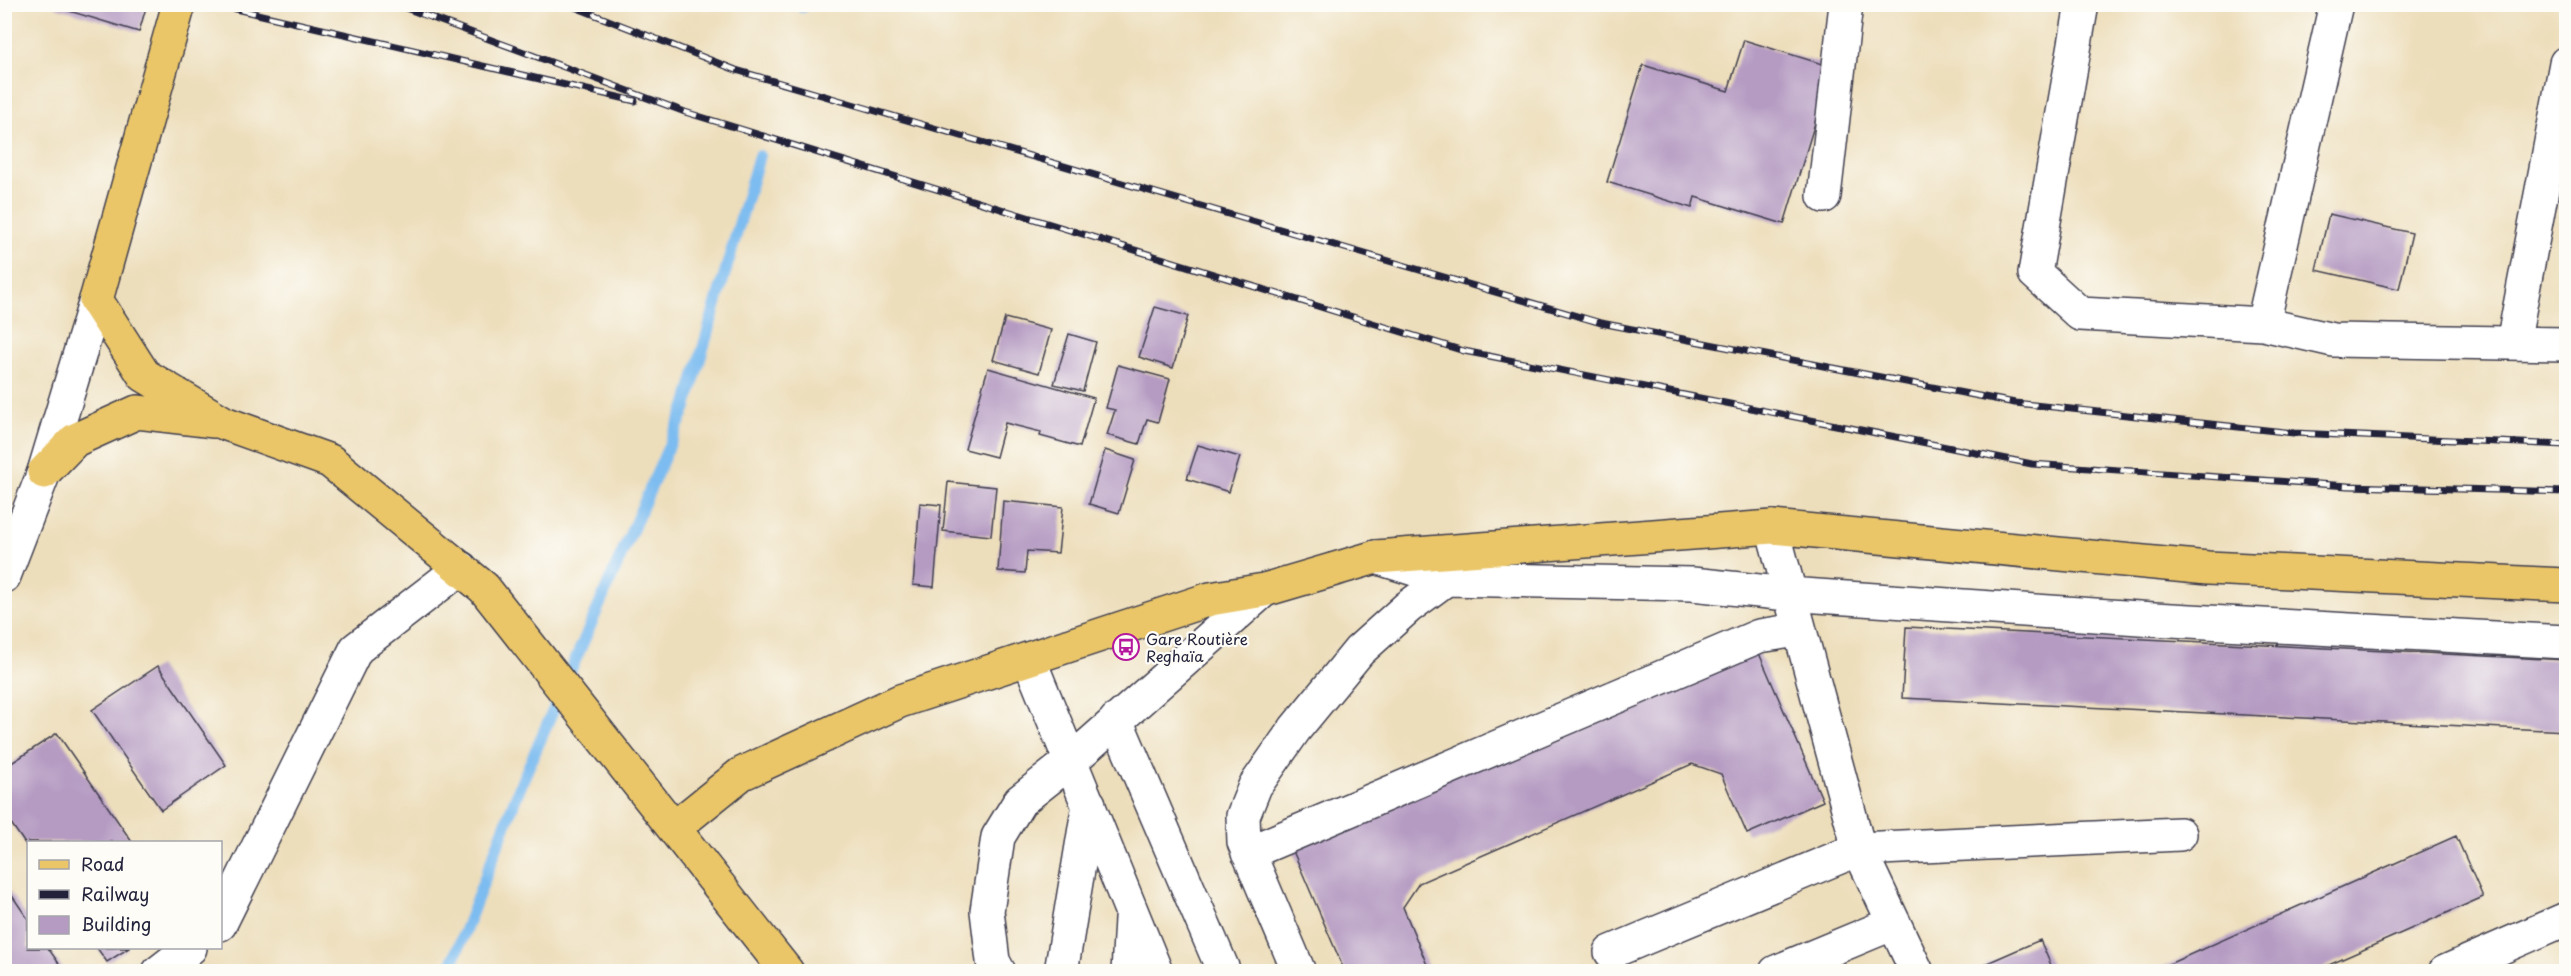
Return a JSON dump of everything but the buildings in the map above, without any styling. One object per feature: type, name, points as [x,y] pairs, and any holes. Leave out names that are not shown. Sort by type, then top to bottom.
[{"type":"main road","points":[[179,4],[96,300],[144,375],[224,423],[330,461],[473,578],[600,734],[787,972]]},
{"type":"main road","points":[[44,472],[75,440],[137,412],[224,423]]},
{"type":"main road","points":[[674,828],[741,774],[900,701],[1210,599],[1264,590],[1376,558],[1772,527],[2208,568],[2566,585]]},
{"type":"street","points":[[1824,196],[1846,4]]},
{"type":"street","points":[[2082,4],[2035,273],[2080,314],[2264,324],[2333,340],[2566,344]]},
{"type":"street","points":[[2264,324],[2336,4]]},
{"type":"street","points":[[2513,343],[2566,63]]},
{"type":"street","points":[[4,576],[44,472],[96,300]]},
{"type":"street","points":[[1772,527],[1788,594],[1859,849],[1917,972]]},
{"type":"street","points":[[1376,558],[1446,579],[1692,584],[1788,594],[2166,620],[2566,642]]},
{"type":"street","points":[[222,920],[356,649],[473,578]]},
{"type":"street","points":[[1299,972],[1244,842],[1243,816],[1255,786],[1295,729],[1359,651],[1408,607],[1446,579]]},
{"type":"street","points":[[999,972],[993,961],[987,911],[998,837],[1020,801],[1072,760],[1264,590]]},
{"type":"street","points":[[1248,853],[1759,636],[1798,630]]},
{"type":"street","points":[[1029,659],[1072,760],[1156,972]]},
{"type":"street","points":[[1116,720],[1224,972]]},
{"type":"street","points":[[1061,972],[1089,804]]},
{"type":"street","points":[[1611,952],[1859,849],[2180,834]]},
{"type":"street","points":[[1128,972],[1132,910]]},
{"type":"street","points":[[2445,972],[2566,920]]},
{"type":"street","points":[[1776,972],[1894,923]]},
{"type":"street","points":[[159,972],[189,949]]},
{"type":"waterway","points":[[449,972],[521,784],[686,407],[759,156]]},
{"type":"railway","points":[[214,4],[635,101]]},
{"type":"railway","points":[[395,4],[685,112],[1464,351],[2032,464],[2348,486],[2566,492]]},
{"type":"railway","points":[[567,4],[736,70],[1601,323],[2015,403],[2294,433],[2566,445]]},
{"type":"place","name":"Gare Routière Reghaïa","points":[[1126,647]]}]
